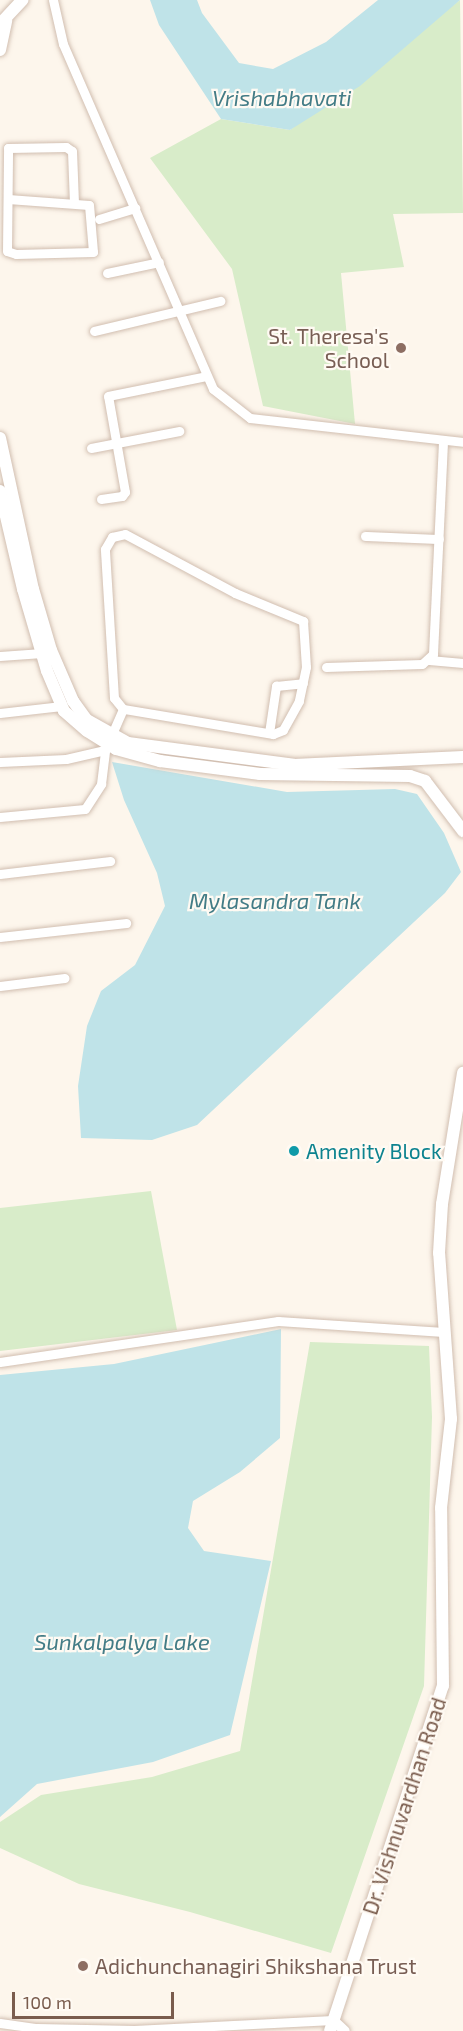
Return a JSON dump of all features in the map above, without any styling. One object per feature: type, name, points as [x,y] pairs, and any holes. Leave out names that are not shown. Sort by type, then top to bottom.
[{"type":"main road","points":[[0,50],[3,22],[22,0]]},
{"type":"main road","points":[[0,438],[1,453],[51,650],[69,693],[87,720],[109,743],[128,743],[294,765],[463,757]]},
{"type":"main road","points":[[0,491],[42,654],[62,706],[76,724],[109,743],[160,761],[260,774],[410,776],[425,781],[463,831]]},
{"type":"main road","name":"Dr. Vishnuvardhan Road","points":[[331,2026],[443,1686],[441,1508],[451,1419],[439,1253],[442,1204],[463,1073]]},
{"type":"street","points":[[53,0],[63,44],[213,389],[250,418],[443,442],[463,442]]},
{"type":"street","points":[[5,200],[89,204],[93,252],[89,254],[11,254],[7,251],[5,200],[8,148],[66,147],[72,151],[74,202]]},
{"type":"street","points":[[99,219],[135,208]]},
{"type":"street","points":[[107,273],[159,262]]},
{"type":"street","points":[[94,331],[179,313],[220,301]]},
{"type":"street","points":[[101,499],[122,496],[125,492],[108,396],[206,376]]},
{"type":"street","points":[[91,448],[179,431]]},
{"type":"street","points":[[429,660],[435,645],[443,442]]},
{"type":"street","points":[[125,534],[235,593],[303,621],[307,635],[303,683],[290,722],[282,730],[269,733],[123,709],[114,699],[105,549],[112,537],[125,534]]},
{"type":"street","points":[[365,536],[440,539]]},
{"type":"street","points":[[0,656],[42,654]]},
{"type":"street","points":[[326,667],[422,664],[429,660],[463,663]]},
{"type":"street","points":[[269,733],[276,686],[303,683]]},
{"type":"street","points":[[0,714],[62,706]]},
{"type":"street","points":[[0,818],[85,809],[101,784],[109,743],[123,709]]},
{"type":"street","points":[[0,762],[66,759],[109,743]]},
{"type":"street","points":[[0,874],[110,861]]},
{"type":"street","points":[[0,937],[126,922]]},
{"type":"street","points":[[0,986],[65,978]]},
{"type":"street","points":[[0,1362],[278,1321],[444,1332]]},
{"type":"street","points":[[0,2022],[37,2028],[134,2030],[331,2026],[345,2031]]},
{"type":"green space","points":[[460,0],[463,213],[393,214],[404,267],[341,273],[355,424],[263,406],[232,269],[150,158],[221,119],[290,130]]},
{"type":"green space","points":[[151,1191],[177,1330],[0,1351],[0,1208]]},
{"type":"green space","points":[[310,1342],[429,1346],[432,1417],[424,1686],[331,1953],[190,1912],[79,1884],[0,1848],[0,1822],[41,1795],[152,1777],[240,1751]]},
{"type":"water","name":"Vrishabhavati","points":[[150,0],[197,0],[202,13],[239,63],[273,69],[326,42],[378,0],[460,0],[360,86],[290,130],[221,119],[159,25]]},
{"type":"water","name":"Mylasandra Tank","points":[[112,762],[287,792],[395,789],[417,794],[444,833],[461,872],[445,893],[197,1125],[152,1140],[81,1138],[78,1086],[87,1026],[101,991],[135,965],[165,906],[157,873],[124,800]]},
{"type":"water","name":"Sunkalpalya Lake","points":[[281,1329],[280,1438],[240,1472],[193,1501],[188,1528],[204,1551],[271,1561],[230,1735],[153,1762],[37,1784],[0,1817],[0,1375],[114,1364]]},
{"type":"place","name":"St. Theresa's School","points":[[401,348]]},
{"type":"place","name":"Amenity Block","points":[[294,1151]]},
{"type":"place","name":"Adichunchanagiri Shikshana Trust","points":[[83,1966]]}]
